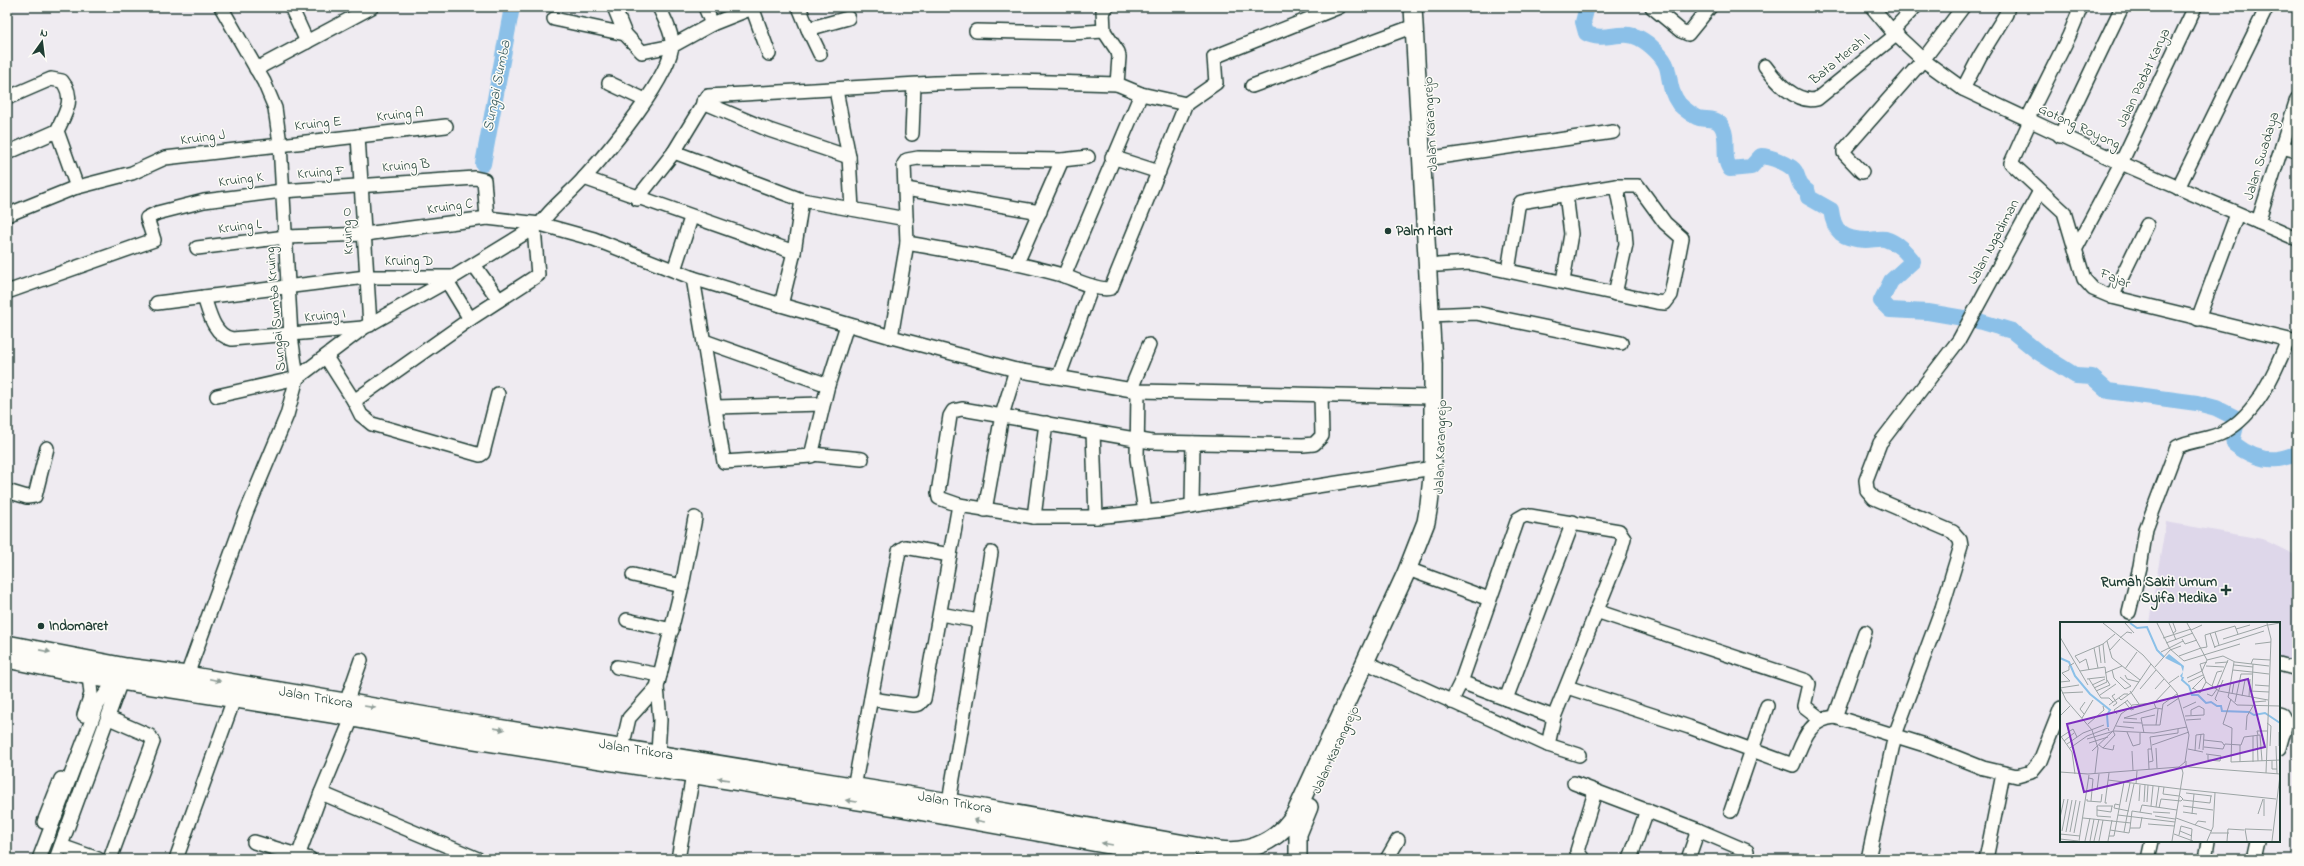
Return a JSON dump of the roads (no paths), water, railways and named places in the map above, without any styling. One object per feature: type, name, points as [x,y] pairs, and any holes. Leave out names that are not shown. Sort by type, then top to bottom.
[{"type":"main road","name":"Jalan Karangrejo","points":[[1263,843],[1280,833],[1296,812],[1406,573],[1426,522],[1433,468],[1433,397],[1438,265],[1432,158],[1414,26],[1413,7]]},
{"type":"main road","name":"Jalan Karangrejo","points":[[1298,859],[1298,834],[1416,572],[1437,517],[1443,471],[1444,365],[1436,315],[1423,88],[1424,7]]},
{"type":"main road","name":"Jalan Trikora","points":[[7,644],[126,667],[187,675],[349,711],[602,752],[693,775],[976,821],[1187,859]]},
{"type":"main road","name":"Jalan Trikora","points":[[7,659],[89,676],[234,699],[349,711]]},
{"type":"main road","name":"Jalan Trikora","points":[[602,752],[622,748],[658,753],[751,771],[949,802],[1219,850],[1239,851],[1263,843]]},
{"type":"main road","points":[[1245,859],[1255,847],[1263,843],[1280,844],[1288,847],[1298,859]]},
{"type":"street","name":"Sungai Sumba Kruing","points":[[187,675],[246,514],[287,415],[298,378],[291,336],[280,144],[275,108],[221,7]]},
{"type":"street","points":[[291,7],[308,42]]},
{"type":"street","points":[[256,70],[308,42],[353,11],[372,7]]},
{"type":"street","points":[[614,7],[625,34],[642,52],[672,46],[712,24],[753,7],[769,54]]},
{"type":"street","points":[[217,396],[298,378],[366,326],[474,265],[508,242],[537,226],[549,212],[584,178],[629,123],[660,78],[672,46],[668,28],[660,7]]},
{"type":"street","points":[[705,7],[712,24]]},
{"type":"street","points":[[799,7],[820,54]]},
{"type":"street","points":[[907,243],[1017,264],[1064,276],[1108,290],[1115,282],[1186,104],[1214,87],[1216,77],[1214,57],[1339,7]]},
{"type":"street","points":[[1652,7],[1681,31],[1688,34],[1710,7]]},
{"type":"street","name":"Gotong Royong","points":[[1872,7],[1923,60],[1963,89],[2028,121],[2122,164],[2297,239]]},
{"type":"street","points":[[1895,32],[1915,7]]},
{"type":"street","points":[[1862,172],[1844,153],[1844,150],[1923,60],[1963,7]]},
{"type":"street","points":[[1963,89],[1980,56],[2006,14],[2008,7]]},
{"type":"street","points":[[2028,121],[2069,36],[2081,7]]},
{"type":"street","points":[[2060,136],[2122,7]]},
{"type":"street","name":"Jalan Padat Karya","points":[[2075,250],[2122,164],[2195,7]]},
{"type":"street","points":[[2178,188],[2267,7]]},
{"type":"street","points":[[1104,8],[1104,31],[1118,52],[1117,84]]},
{"type":"street","points":[[808,29],[848,18]]},
{"type":"street","points":[[554,19],[625,34]]},
{"type":"street","points":[[1252,86],[1414,26]]},
{"type":"street","points":[[976,30],[1071,33],[1104,31]]},
{"type":"street","name":"Bata Merah I","points":[[1765,66],[1785,88],[1797,96],[1813,100],[1845,78],[1895,32]]},
{"type":"street","points":[[7,98],[51,80],[62,82],[68,89],[70,103],[57,131],[7,153]]},
{"type":"street","points":[[637,199],[674,152],[708,96],[1017,81],[1117,84],[1141,94],[1186,104]]},
{"type":"street","points":[[609,83],[645,100]]},
{"type":"street","points":[[912,134],[914,85]]},
{"type":"street","points":[[836,90],[849,157],[852,210]]},
{"type":"street","points":[[1064,276],[1112,157],[1141,94]]},
{"type":"street","name":"Jalan Swadaya","points":[[2258,222],[2297,99]]},
{"type":"street","points":[[703,102],[769,130],[849,157]]},
{"type":"street","name":"Fajar","points":[[2028,121],[2011,163],[2064,212],[2075,250],[2088,285],[2112,298],[2292,341]]},
{"type":"street","name":"Kruing A","points":[[358,136],[446,126]]},
{"type":"street","points":[[57,131],[77,187]]},
{"type":"street","points":[[1432,158],[1613,132]]},
{"type":"street","name":"Kruing E","points":[[280,144],[358,136]]},
{"type":"street","name":"Kruing O","points":[[358,136],[365,234],[366,326]]},
{"type":"street","name":"Kruing J","points":[[7,214],[77,187],[132,173],[165,158],[280,144]]},
{"type":"street","points":[[2282,147],[2297,151]]},
{"type":"street","points":[[674,152],[802,200],[906,219]]},
{"type":"street","points":[[1112,157],[1159,172]]},
{"type":"street","points":[[891,337],[907,243],[904,164],[910,158],[1062,160],[1088,158]]},
{"type":"street","points":[[1017,264],[1062,160]]},
{"type":"street","name":"Kruing B","points":[[361,186],[453,178],[475,178],[484,180],[488,218]]},
{"type":"street","points":[[584,178],[637,199],[794,252]]},
{"type":"street","points":[[1438,265],[1470,263],[1508,271],[1563,281],[1615,294],[1656,302],[1667,302],[1677,269],[1682,240],[1681,235],[1665,223],[1641,187],[1631,185],[1616,186],[1526,201],[1519,204],[1508,271]]},
{"type":"street","name":"Kruing F","points":[[282,191],[361,186]]},
{"type":"street","points":[[1615,294],[1626,244],[1625,231],[1616,186]]},
{"type":"street","points":[[906,189],[1040,212]]},
{"type":"street","name":"Kruing K","points":[[7,292],[154,240],[147,218],[157,213],[204,201],[282,191]]},
{"type":"street","name":"Jalan Ngadiman","points":[[1868,859],[1894,735],[1942,608],[1961,546],[1960,540],[1953,532],[1874,498],[1867,490],[1866,480],[1880,443],[1950,353],[1968,325],[2040,191]]},
{"type":"street","points":[[1563,281],[1571,234],[1566,194]]},
{"type":"street","points":[[781,305],[794,252],[802,200]]},
{"type":"street","points":[[2198,319],[2237,214]]},
{"type":"street","name":"Kruing C","points":[[286,237],[365,234],[488,218],[537,226],[594,239],[694,278],[847,325],[1016,370],[1059,376],[1134,390],[1433,397]]},
{"type":"street","points":[[674,270],[691,218]]},
{"type":"street","points":[[2112,298],[2147,225]]},
{"type":"street","points":[[354,401],[470,319],[538,275],[537,226]]},
{"type":"street","name":"Kruing L","points":[[198,248],[286,237]]},
{"type":"street","points":[[474,265],[499,300]]},
{"type":"street","name":"Kruing D","points":[[157,303],[287,286],[366,278],[449,279]]},
{"type":"street","points":[[694,278],[724,462],[808,457],[812,454],[862,459]]},
{"type":"street","points":[[449,279],[470,319]]},
{"type":"street","points":[[1059,376],[1092,286]]},
{"type":"street","name":"Kruing I","points":[[204,297],[213,323],[221,336],[226,338],[291,336],[366,326]]},
{"type":"street","points":[[1436,315],[1476,313],[1621,343]]},
{"type":"street","points":[[812,454],[828,385],[847,325]]},
{"type":"street","points":[[704,341],[828,385]]},
{"type":"street","points":[[2129,612],[2140,567],[2146,528],[2177,447],[2224,432],[2239,420],[2262,395],[2292,341]]},
{"type":"street","points":[[1145,512],[1137,440],[1134,390],[1149,346]]},
{"type":"street","points":[[326,357],[354,401],[361,415],[372,424],[480,455],[483,453],[498,394]]},
{"type":"street","points":[[985,510],[1002,415],[1016,370]]},
{"type":"street","points":[[1321,395],[1322,436],[1314,444],[1193,443],[1137,440],[1002,415],[962,409],[953,411],[950,416],[939,496],[942,501],[959,505],[1034,517],[1096,517],[1192,506],[1433,468]]},
{"type":"street","points":[[716,407],[823,404]]},
{"type":"street","points":[[1034,517],[1046,423]]},
{"type":"street","points":[[1093,432],[1096,517]]},
{"type":"street","points":[[1192,506],[1193,443]]},
{"type":"street","points":[[7,491],[27,497],[35,496],[47,448]]},
{"type":"street","points":[[871,699],[913,705],[922,702],[940,614],[959,505]]},
{"type":"street","points":[[1451,702],[1461,682],[1518,519],[1525,515],[1613,529],[1624,536],[1620,553],[1554,717],[1548,745]]},
{"type":"street","points":[[658,753],[660,720],[659,681],[682,586],[695,518]]},
{"type":"street","points":[[1506,699],[1573,522]]},
{"type":"street","points":[[854,787],[899,551],[905,547],[950,555]]},
{"type":"street","points":[[949,802],[991,553]]},
{"type":"street","points":[[1416,572],[1489,599]]},
{"type":"street","points":[[633,576],[682,586]]},
{"type":"street","points":[[1596,611],[1807,681],[1809,684],[1804,706],[1821,719]]},
{"type":"street","points":[[940,614],[979,621]]},
{"type":"street","points":[[627,620],[672,630]]},
{"type":"street","points":[[1835,717],[1865,632]]},
{"type":"street","points":[[254,842],[302,858],[321,793],[349,711],[361,660]]},
{"type":"street","points":[[2280,664],[2297,669]]},
{"type":"street","points":[[1374,666],[1548,745],[1579,755]]},
{"type":"street","points":[[617,667],[659,681]]},
{"type":"street","points":[[39,859],[93,703],[89,676]]},
{"type":"street","points":[[30,859],[93,703],[119,681]]},
{"type":"street","points":[[56,859],[109,718],[119,681]]},
{"type":"street","points":[[622,748],[629,718],[659,681]]},
{"type":"street","points":[[1461,682],[1554,717]]},
{"type":"street","points":[[1567,686],[1689,727],[1793,765],[1809,729],[1821,719],[1835,717],[1894,735],[2003,774],[2024,775],[2034,769],[2060,710]]},
{"type":"street","points":[[176,859],[234,699]]},
{"type":"street","points":[[1731,811],[1767,706]]},
{"type":"street","points":[[2280,714],[2282,715],[2286,723],[2280,744]]},
{"type":"street","points":[[109,718],[150,736],[153,742],[110,859]]},
{"type":"street","points":[[1986,859],[2003,774]]},
{"type":"street","points":[[678,859],[693,775]]},
{"type":"street","points":[[1574,783],[1698,830],[1747,851],[1744,859]]},
{"type":"street","points":[[1583,859],[1577,851],[1595,792]]},
{"type":"street","points":[[321,793],[478,859]]},
{"type":"street","points":[[1630,859],[1647,810]]},
{"type":"street","points":[[1688,859],[1698,830]]},
{"type":"street","points":[[1387,859],[1398,840]]},
{"type":"street","points":[[2148,859],[2152,842]]},
{"type":"street","points":[[2204,859],[2208,842]]},
{"type":"street","points":[[2253,859],[2257,842]]},
{"type":"street","points":[[61,846],[98,859]]},
{"type":"waterway","name":"Sungai Sumba","points":[[483,164],[512,7]]},
{"type":"waterway","points":[[1587,7],[1583,22],[1586,33],[1599,37],[1626,35],[1639,38],[1647,43],[1656,51],[1665,63],[1672,90],[1679,104],[1688,112],[1699,118],[1719,122],[1724,130],[1726,158],[1730,169],[1751,167],[1761,156],[1780,161],[1795,171],[1800,184],[1808,192],[1808,197],[1831,210],[1834,224],[1841,233],[1851,238],[1858,239],[1885,239],[1894,243],[1904,251],[1913,261],[1891,281],[1881,301],[1890,310],[1928,312],[1975,320],[2012,331],[2038,352],[2076,376],[2092,377],[2108,391],[2197,403],[2216,408],[2234,417],[2237,422],[2233,438],[2234,444],[2254,456],[2266,459],[2278,459],[2297,455]]},
{"type":"place","name":"Palm Mart","points":[[1388,231]]},
{"type":"place","name":"Rumah Sakit Umum Syifa Medika","points":[[2226,590]]},
{"type":"place","name":"Indomaret","points":[[41,626]]}]
